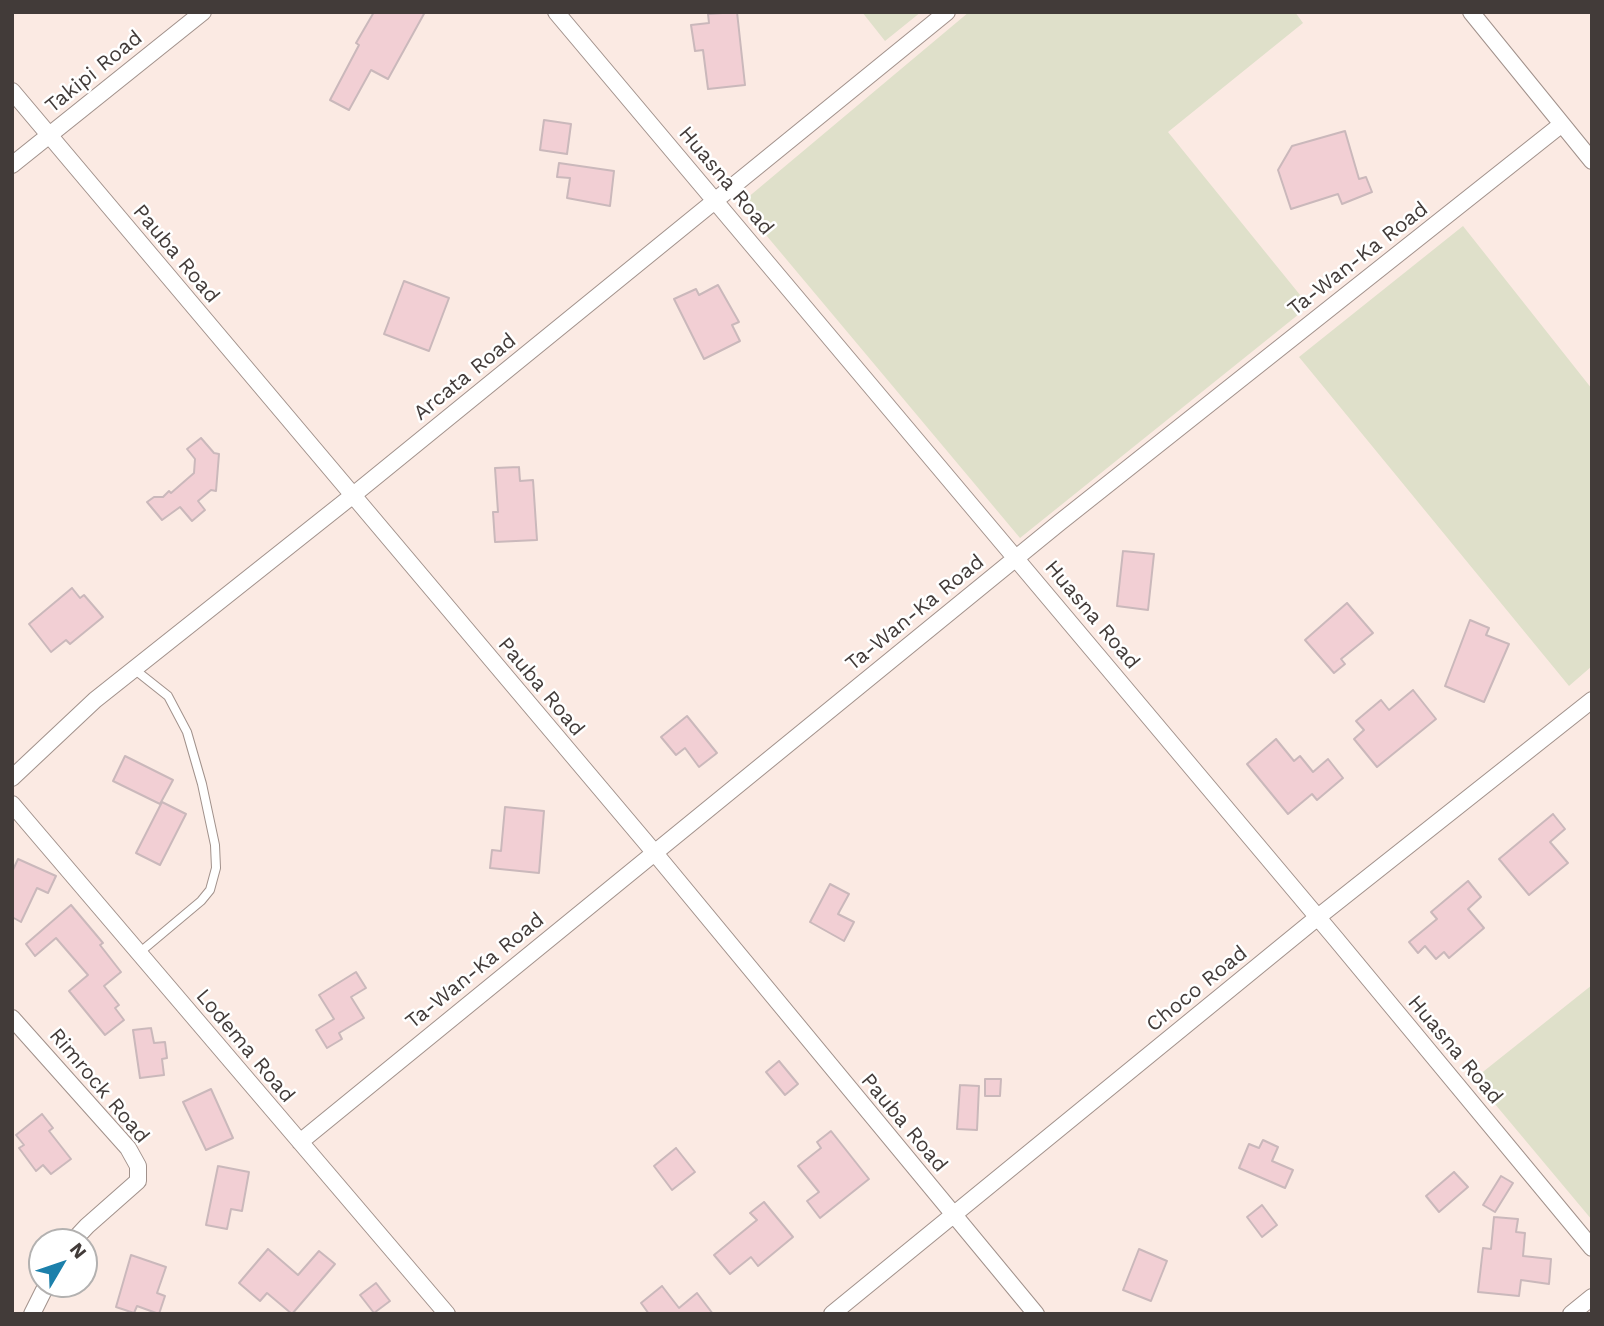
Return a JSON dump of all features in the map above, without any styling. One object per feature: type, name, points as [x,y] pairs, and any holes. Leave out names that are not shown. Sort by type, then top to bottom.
[{"type":"street","name":"Takipi Road","points":[[12,165],[203,12]]},
{"type":"street","name":"Huasna Road","points":[[556,12],[1318,917],[1592,1248]]},
{"type":"street","name":"Arcata Road","points":[[12,778],[95,700],[352,496],[947,12]]},
{"type":"street","points":[[1471,12],[1592,161]]},
{"type":"street","name":"Pauba Road","points":[[12,91],[654,852],[1035,1314]]},
{"type":"street","name":"Ta-Wan-Ka Road","points":[[300,1142],[1016,558],[1562,124]]},
{"type":"street","name":"Choco Road","points":[[832,1314],[1318,917],[1592,699]]},
{"type":"street","name":"Lodema Road","points":[[13,807],[447,1314]]},
{"type":"street","name":"Rimrock Road","points":[[12,1018],[128,1148],[138,1166],[138,1181],[85,1228]]},
{"type":"street","points":[[1571,1314],[1592,1297]]},
{"type":"street","points":[[33,1314],[40,1298]]},
{"type":"lane","points":[[134,669],[167,696],[187,732],[202,784],[216,857],[215,880],[210,890],[139,953]]},
{"type":"green space","points":[[862,12],[921,12],[885,41]]},
{"type":"green space","points":[[969,12],[1295,12],[1303,23],[1168,132],[1309,306],[1020,538],[740,204]]},
{"type":"green space","points":[[1463,226],[1592,389],[1592,666],[1569,686],[1299,357]]},
{"type":"green space","points":[[1592,985],[1592,1220],[1474,1079]]},
{"type":"building","points":[[374,12],[425,12],[388,79],[371,70],[349,110],[330,100],[359,45],[356,43]]},
{"type":"building","points":[[737,12],[745,85],[708,89],[703,50],[695,51],[691,25],[709,23],[708,14]]},
{"type":"building","points":[[544,120],[571,124],[567,154],[540,150]]},
{"type":"building","points":[[1345,131],[1359,179],[1366,177],[1372,192],[1342,204],[1338,194],[1291,209],[1278,170],[1292,146]]},
{"type":"building","points":[[559,163],[614,171],[610,206],[567,198],[570,178],[557,177]]},
{"type":"building","points":[[404,281],[449,298],[429,351],[384,334]]},
{"type":"building","points":[[718,285],[739,322],[732,325],[740,341],[704,359],[674,299],[696,289],[699,295]]},
{"type":"building","points":[[201,438],[214,453],[219,454],[216,491],[211,490],[198,501],[205,510],[192,521],[180,507],[162,520],[147,502],[154,497],[163,497],[169,491],[171,493],[194,473],[195,459],[187,449]]},
{"type":"building","points":[[519,467],[520,481],[533,480],[537,540],[495,542],[493,512],[498,512],[495,468]]},
{"type":"building","points":[[1123,551],[1154,554],[1148,610],[1117,606]]},
{"type":"building","points":[[72,588],[80,598],[84,595],[103,617],[70,644],[66,640],[51,652],[29,624]]},
{"type":"building","points":[[1347,603],[1373,633],[1341,659],[1345,664],[1334,673],[1305,640]]},
{"type":"building","points":[[1470,620],[1489,628],[1486,635],[1509,644],[1484,702],[1445,686]]},
{"type":"building","points":[[1413,690],[1436,719],[1377,767],[1354,739],[1364,730],[1356,721],[1381,700],[1389,710]]},
{"type":"building","points":[[687,716],[717,753],[699,767],[685,748],[676,755],[661,737]]},
{"type":"building","points":[[1276,739],[1294,761],[1300,756],[1313,772],[1328,759],[1343,778],[1317,800],[1312,794],[1288,814],[1247,764]]},
{"type":"building","points":[[125,756],[173,780],[160,804],[113,781]]},
{"type":"building","points":[[162,802],[186,814],[160,865],[136,853]]},
{"type":"building","points":[[505,807],[544,811],[539,873],[490,868],[492,850],[501,851]]},
{"type":"building","points":[[1553,814],[1565,829],[1550,842],[1568,863],[1529,895],[1499,859]]},
{"type":"building","points":[[18,859],[56,876],[48,893],[37,888],[21,922],[12,917],[12,872]]},
{"type":"building","points":[[1468,881],[1481,897],[1468,909],[1484,928],[1449,958],[1444,952],[1436,959],[1425,946],[1418,953],[1409,942],[1437,919],[1431,912]]},
{"type":"building","points":[[830,884],[849,894],[838,914],[854,922],[844,941],[810,922]]},
{"type":"building","points":[[71,905],[103,943],[100,945],[121,972],[104,986],[119,1005],[115,1008],[124,1020],[105,1035],[69,991],[88,975],[56,938],[35,956],[26,944]]},
{"type":"building","points":[[356,972],[366,988],[351,997],[364,1018],[339,1033],[342,1039],[327,1048],[316,1030],[334,1019],[319,995]]},
{"type":"building","points":[[151,1028],[154,1043],[165,1042],[167,1058],[162,1059],[164,1075],[140,1078],[133,1030]]},
{"type":"building","points":[[779,1061],[798,1084],[785,1095],[766,1072]]},
{"type":"building","points":[[985,1079],[1001,1079],[1000,1096],[985,1096]]},
{"type":"building","points":[[960,1085],[979,1086],[977,1130],[957,1129]]},
{"type":"building","points":[[211,1089],[233,1138],[206,1150],[183,1102]]},
{"type":"building","points":[[42,1114],[53,1128],[49,1131],[71,1159],[51,1174],[43,1165],[36,1171],[19,1148],[24,1145],[16,1135]]},
{"type":"building","points":[[831,1131],[869,1179],[820,1218],[807,1201],[819,1192],[798,1166],[821,1148],[817,1142]]},
{"type":"building","points":[[1263,1140],[1278,1147],[1272,1161],[1293,1170],[1285,1188],[1239,1168],[1249,1144],[1259,1148]]},
{"type":"building","points":[[676,1148],[695,1172],[672,1190],[654,1166]]},
{"type":"building","points":[[218,1166],[249,1172],[242,1211],[231,1209],[227,1229],[206,1225]]},
{"type":"building","points":[[1454,1172],[1468,1187],[1439,1212],[1426,1196]]},
{"type":"building","points":[[1501,1176],[1513,1183],[1495,1212],[1483,1205]]},
{"type":"building","points":[[764,1202],[793,1237],[758,1266],[751,1257],[730,1274],[714,1255],[757,1220],[750,1213]]},
{"type":"building","points":[[1262,1205],[1277,1225],[1262,1237],[1247,1217]]},
{"type":"building","points":[[1494,1217],[1518,1219],[1516,1232],[1525,1233],[1523,1256],[1551,1259],[1549,1284],[1521,1280],[1519,1296],[1478,1292],[1483,1248],[1491,1249]]},
{"type":"building","points":[[268,1249],[298,1275],[319,1251],[335,1264],[292,1314],[267,1293],[260,1301],[239,1283]]},
{"type":"building","points":[[1139,1249],[1167,1261],[1151,1301],[1123,1290]]},
{"type":"building","points":[[131,1255],[166,1267],[157,1293],[165,1296],[159,1314],[137,1306],[134,1313],[116,1307]]},
{"type":"building","points":[[376,1283],[390,1301],[374,1313],[360,1295]]},
{"type":"building","points":[[662,1286],[679,1308],[697,1293],[713,1314],[649,1314],[641,1303]]}]
